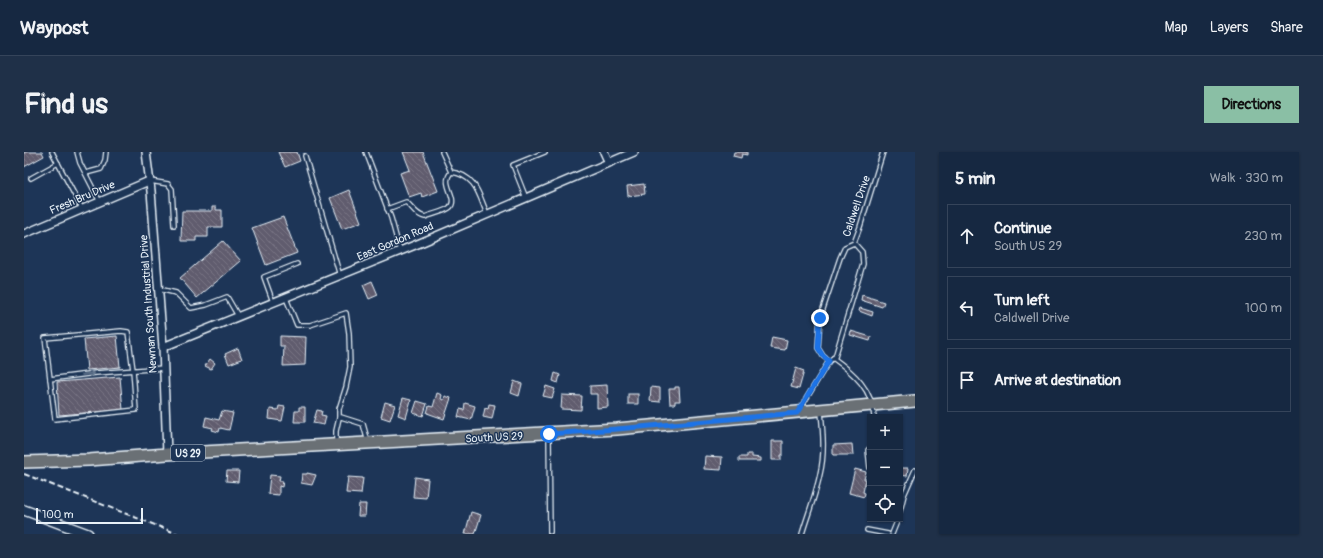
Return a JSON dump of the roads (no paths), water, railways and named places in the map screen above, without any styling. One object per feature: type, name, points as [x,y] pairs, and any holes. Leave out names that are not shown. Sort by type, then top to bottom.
[{"type":"main road","name":"South US 29","points":[[336,445],[617,429],[915,401]]},
{"type":"main road","name":"US 29","points":[[24,462],[89,460],[167,454],[336,445]]},
{"type":"street","name":"Newnan South Industrial Drive","points":[[146,152],[151,191],[163,347],[167,454]]},
{"type":"street","points":[[604,152],[609,163]]},
{"type":"street","name":"East Gordon Road","points":[[163,347],[340,276],[634,152]]},
{"type":"street","name":"Fresh Bru Drive","points":[[24,234],[149,181]]},
{"type":"street","points":[[24,510],[88,534]]},
{"type":"lane","points":[[52,152],[82,209]]},
{"type":"lane","points":[[77,152],[100,202]]},
{"type":"lane","points":[[86,173],[101,169],[105,160],[106,152]]},
{"type":"lane","points":[[366,152],[388,209],[400,251]]},
{"type":"lane","points":[[442,152],[451,172],[465,176],[473,182],[487,214]]},
{"type":"lane","points":[[526,198],[513,165],[545,152]]},
{"type":"lane","name":"Caldwell Drive","points":[[874,406],[868,393],[855,376],[823,356],[818,348],[820,318],[845,247],[854,243],[883,152]]},
{"type":"lane","points":[[305,156],[340,276]]},
{"type":"lane","points":[[31,178],[58,163]]},
{"type":"lane","points":[[388,209],[406,202],[415,213],[425,217],[450,208],[452,199],[447,182],[451,172]]},
{"type":"lane","points":[[149,181],[168,184],[172,189],[174,225]]},
{"type":"lane","points":[[797,413],[831,360],[835,357],[863,264],[862,252],[854,243]]},
{"type":"lane","points":[[273,303],[264,277],[297,264]]},
{"type":"lane","points":[[158,289],[176,293],[191,308],[206,305],[226,297],[238,317]]},
{"type":"lane","points":[[286,298],[297,325],[310,325],[346,313],[349,333],[350,367],[339,409],[336,445]]},
{"type":"lane","points":[[121,331],[128,332],[133,370],[136,410],[55,419],[45,338],[121,331]]},
{"type":"lane","points":[[50,379],[164,368]]},
{"type":"lane","points":[[874,406],[874,414]]},
{"type":"lane","points":[[802,534],[820,474],[823,436],[820,411]]},
{"type":"lane","points":[[339,418],[363,424],[368,443]]},
{"type":"lane","points":[[549,434],[550,532]]},
{"type":"lane","points":[[903,500],[915,470]]},
{"type":"lane","points":[[892,534],[897,522]]},
{"type":"lane","points":[[867,530],[888,534]]},
{"type":"railway","points":[[24,474],[178,534]]}]
